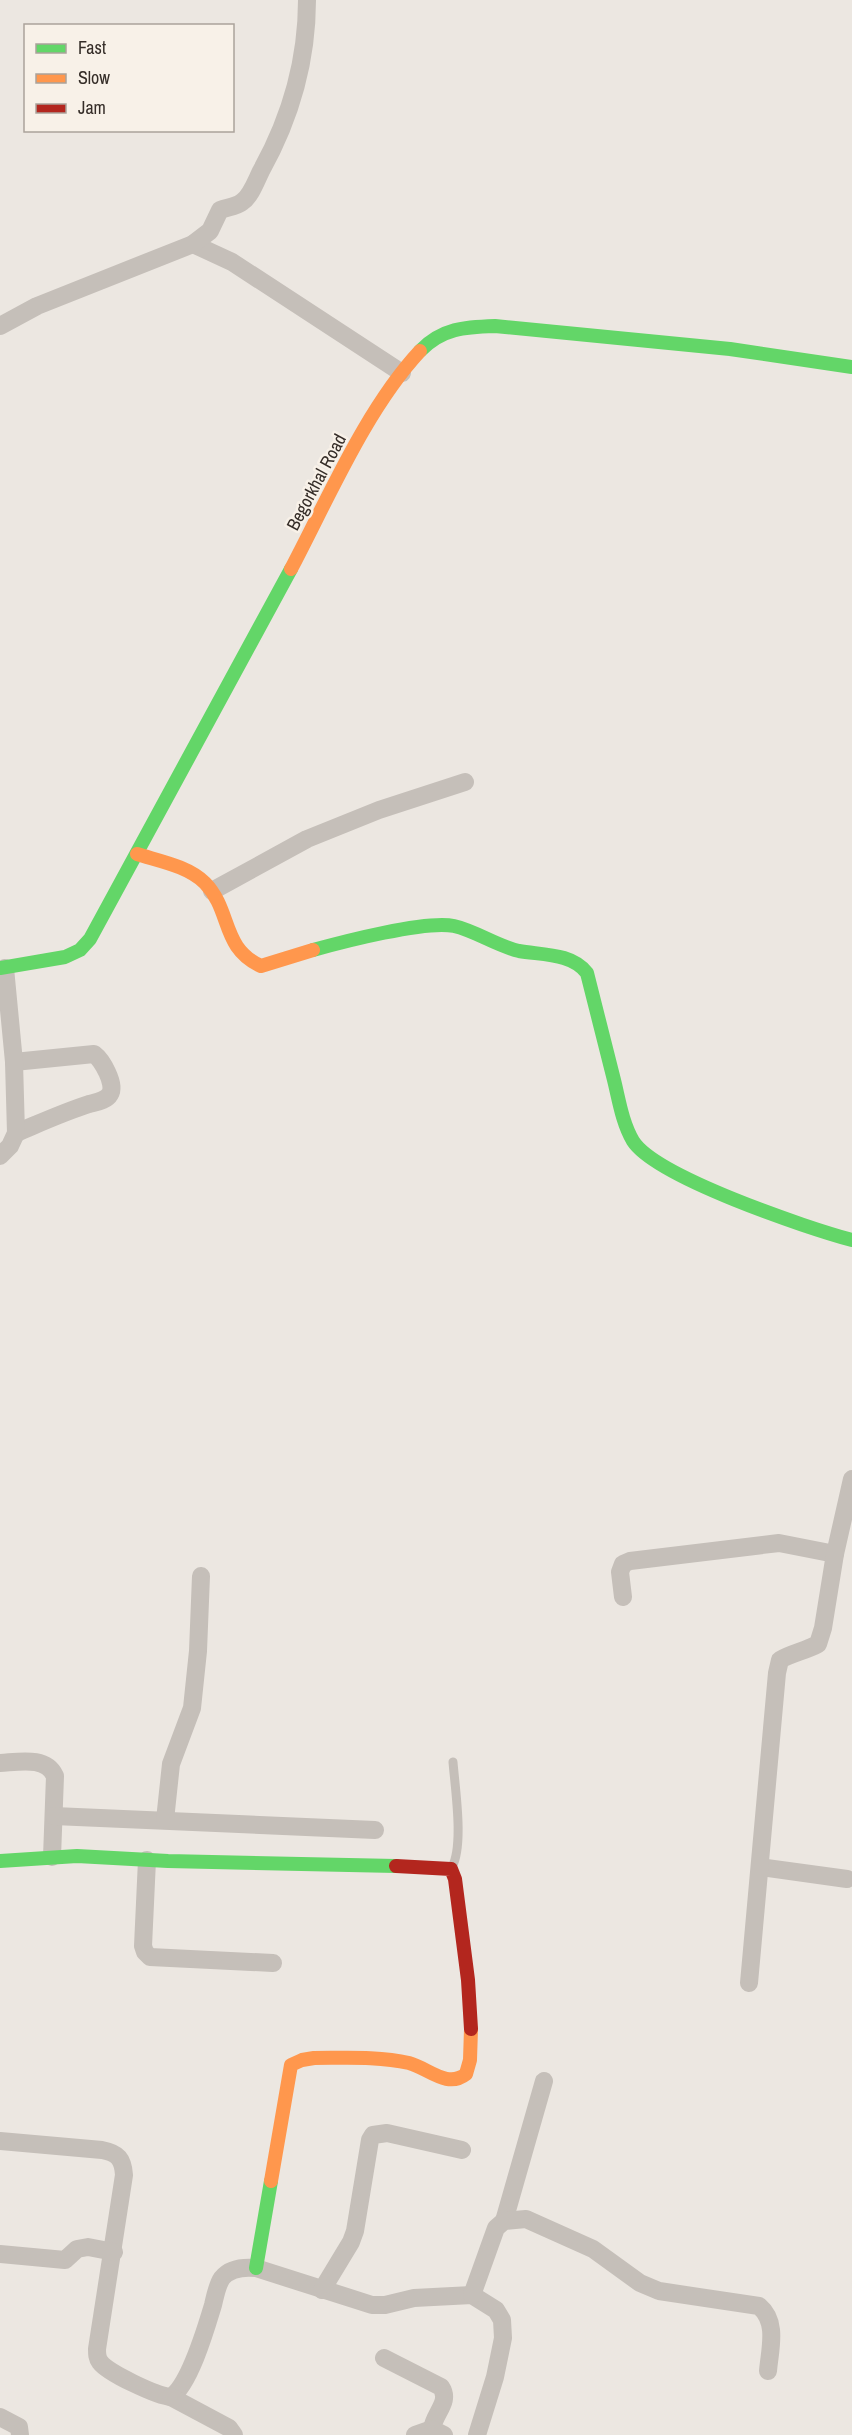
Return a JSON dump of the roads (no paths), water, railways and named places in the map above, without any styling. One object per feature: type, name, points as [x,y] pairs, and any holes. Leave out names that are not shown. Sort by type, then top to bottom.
[{"type":"street","points":[[0,326],[37,306],[193,244],[210,231],[220,210],[244,201],[272,152],[291,109],[306,39],[307,0]]},
{"type":"street","points":[[193,244],[232,262],[402,373]]},
{"type":"street","name":"Begorkhal Road","points":[[2,968],[65,957],[80,950],[90,939],[138,854],[361,436],[402,373],[427,344],[462,327],[495,326],[593,334],[852,367]]},
{"type":"street","points":[[212,891],[307,839],[379,810],[465,782]]},
{"type":"street","points":[[138,854],[194,875],[205,882],[212,891],[236,950],[250,963],[261,966],[345,941],[431,926],[453,926],[516,950],[573,960],[587,973],[624,1121],[632,1140],[642,1152],[663,1166],[758,1210],[852,1240]]},
{"type":"street","points":[[0,1156],[10,1146],[15,1133],[14,1062],[2,968]]},
{"type":"street","points":[[14,1062],[94,1054],[101,1060],[112,1086],[110,1094],[104,1100],[75,1108],[15,1133]]},
{"type":"street","points":[[749,1983],[777,1673],[780,1660],[818,1644],[852,1479]]},
{"type":"street","points":[[623,1597],[620,1572],[623,1564],[630,1561],[778,1542],[835,1554]]},
{"type":"street","points":[[165,1820],[171,1764],[192,1708],[198,1651],[201,1576]]},
{"type":"street","points":[[0,1762],[38,1763],[45,1764],[52,1769],[55,1776],[52,1857]]},
{"type":"street","points":[[54,1816],[375,1830]]},
{"type":"street","points":[[0,1861],[77,1856],[451,1869],[455,1879],[471,2020],[471,2046],[466,2074],[461,2078],[448,2079],[417,2065],[404,2062],[352,2059],[302,2059],[291,2065],[256,2268]]},
{"type":"street","points":[[147,1860],[143,1946],[150,1957],[273,1963]]},
{"type":"street","points":[[760,1867],[847,1879]]},
{"type":"street","points":[[472,2295],[496,2228],[504,2221],[544,2081]]},
{"type":"street","points":[[322,2290],[351,2242],[370,2140],[374,2135],[387,2133],[462,2150]]},
{"type":"street","points":[[0,2141],[115,2153],[123,2163],[124,2175],[114,2252],[102,2309],[98,2359],[105,2367],[160,2396],[171,2397],[229,2428],[234,2435]]},
{"type":"street","points":[[504,2221],[526,2219],[572,2238],[593,2249],[640,2283],[659,2290],[759,2306],[768,2314],[772,2325],[768,2371]]},
{"type":"street","points":[[0,2254],[64,2260],[78,2249],[88,2247],[114,2252]]},
{"type":"street","points":[[171,2397],[180,2391],[204,2335],[221,2279],[231,2271],[246,2267],[256,2268],[372,2305],[385,2305],[414,2298],[472,2295],[496,2310],[502,2320],[503,2337],[495,2377],[477,2435]]},
{"type":"street","points":[[384,2358],[441,2386],[445,2393],[444,2401],[430,2433]]},
{"type":"street","points":[[0,2417],[19,2427],[20,2435]]},
{"type":"lane","points":[[451,1869],[456,1860],[458,1837],[453,1762]]}]
